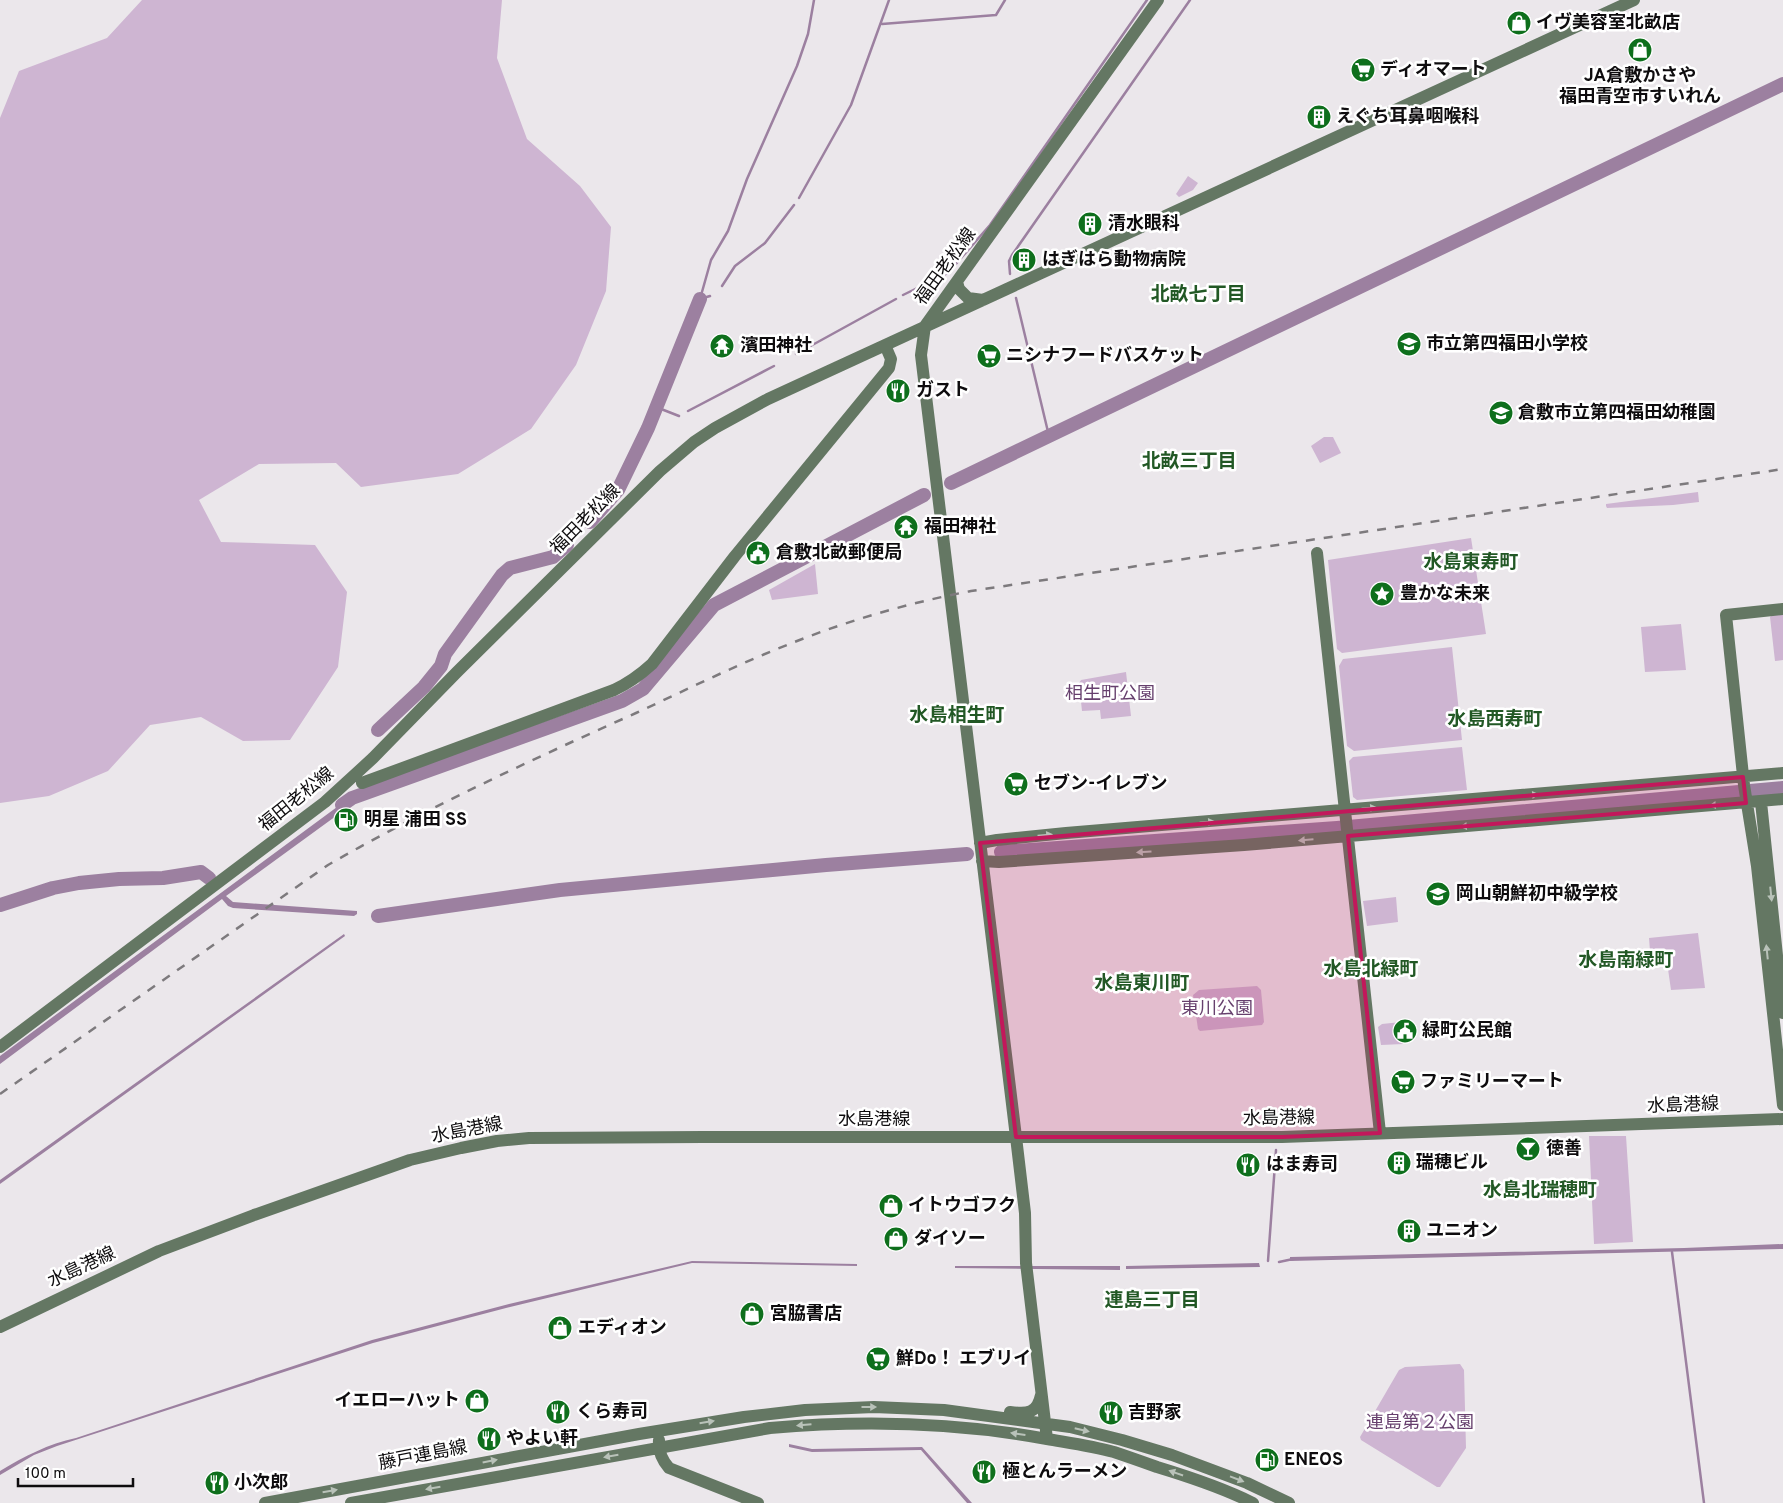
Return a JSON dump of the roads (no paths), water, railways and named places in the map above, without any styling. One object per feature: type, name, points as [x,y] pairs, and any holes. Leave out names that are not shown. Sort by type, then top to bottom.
[{"type":"street","name":"福田老松線","points":[[0,1047],[325,802],[374,758],[457,672],[660,471],[694,442],[734,416],[925,326],[1158,0]]},
{"type":"street","points":[[1047,1439],[1050,1424],[921,355],[925,326],[1634,0]]},
{"type":"street","points":[[957,282],[959,290],[968,298],[983,300]]},
{"type":"street","points":[[362,783],[614,690],[643,673],[652,664],[735,556],[889,368],[890,359],[885,345]]},
{"type":"street","points":[[1317,553],[1380,1133]]},
{"type":"street","points":[[1783,609],[1726,614],[1745,790],[1757,866],[1783,1105]]},
{"type":"street","points":[[980,843],[1056,834],[1347,824],[1745,790],[1783,773]]},
{"type":"street","points":[[982,861],[1008,861],[1244,845],[1347,824],[1745,790],[1761,802],[1783,799]]},
{"type":"street","points":[[1745,790],[1766,845]]},
{"type":"street","points":[[1761,802],[1783,1013]]},
{"type":"street","name":"水島港線","points":[[0,1327],[100,1278],[176,1245],[254,1215],[392,1166],[461,1148],[497,1141],[530,1138],[1282,1137],[1783,1119]]},
{"type":"street","points":[[1031,1268],[1042,1391],[1050,1424]]},
{"type":"street","points":[[970,1413],[985,1409],[1022,1414],[1031,1412],[1040,1403],[1042,1391]]},
{"type":"street","name":"藤戸連島線","points":[[265,1503],[659,1430],[758,1415],[843,1408],[927,1408],[970,1413]]},
{"type":"street","points":[[970,1413],[1050,1424],[1122,1440],[1172,1455],[1247,1483],[1289,1503]]},
{"type":"street","name":"藤戸連島線","points":[[351,1503],[770,1428],[870,1422],[953,1426],[1073,1443],[1114,1452],[1205,1483],[1254,1503]]},
{"type":"street","points":[[659,1430],[658,1447],[663,1461],[669,1468],[758,1503]]},
{"type":"waterway","points":[[700,299],[711,260],[728,231],[747,179],[797,66],[808,34],[814,0]]},
{"type":"waterway","points":[[799,198],[851,105],[889,0]]},
{"type":"waterway","points":[[882,24],[996,15],[1005,0]]},
{"type":"waterway","points":[[903,295],[948,273],[990,225],[1147,0]]},
{"type":"waterway","points":[[1010,274],[1009,261],[1012,255],[1190,0]]},
{"type":"waterway","points":[[951,483],[1783,84]]},
{"type":"waterway","points":[[722,286],[735,266],[765,243],[794,205]]},
{"type":"waterway","points":[[700,299],[710,296]]},
{"type":"waterway","points":[[1016,298],[1049,436]]},
{"type":"waterway","points":[[590,522],[618,490],[648,428],[700,299]]},
{"type":"waterway","points":[[796,354],[896,299]]},
{"type":"waterway","points":[[688,411],[774,366]]},
{"type":"waterway","points":[[656,407],[679,416]]},
{"type":"waterway","points":[[342,805],[352,798],[622,701],[643,689],[714,605],[924,495]]},
{"type":"waterway","points":[[378,730],[424,687],[441,666],[445,654],[502,575],[510,568],[553,557],[567,545]]},
{"type":"waterway","points":[[1748,787],[1783,783]]},
{"type":"waterway","points":[[1349,822],[1740,788]]},
{"type":"waterway","points":[[1001,852],[1337,828],[1783,788]]},
{"type":"waterway","points":[[1001,847],[1341,823]]},
{"type":"waterway","points":[[378,916],[377,911],[559,887],[858,858],[966,850]]},
{"type":"waterway","points":[[378,916],[560,890],[967,854]]},
{"type":"waterway","points":[[0,905],[53,888],[79,883],[119,879],[163,878],[201,872],[209,878]]},
{"type":"waterway","points":[[1268,1261],[1276,1150]]},
{"type":"waterway","points":[[1672,1252],[1704,1503]]},
{"type":"waterway","points":[[1279,1262],[1293,1259]]},
{"type":"railway","points":[[0,1094],[328,865],[365,844],[480,785],[711,678],[832,628],[901,607],[971,591],[1783,469]]},
{"type":"place","name":"イヴ美容室北畝店","points":[[1519,23]]},
{"type":"place","name":"JA倉敷かさや 福田青空市すいれん","points":[[1640,50]]},
{"type":"place","name":"ディオマート","points":[[1363,70]]},
{"type":"place","name":"えぐち耳鼻咽喉科","points":[[1319,117]]},
{"type":"place","name":"清水眼科","points":[[1090,224]]},
{"type":"place","name":"はぎはら動物病院","points":[[1024,260]]},
{"type":"place","name":"市立第四福田小学校","points":[[1409,344]]},
{"type":"place","name":"濱田神社","points":[[722,346]]},
{"type":"place","name":"ニシナフードバスケット","points":[[989,356]]},
{"type":"place","name":"ガスト","points":[[898,391]]},
{"type":"place","name":"倉敷市立第四福田幼稚園","points":[[1501,413]]},
{"type":"place","name":"福田神社","points":[[906,527]]},
{"type":"place","name":"倉敷北畝郵便局","points":[[758,553]]},
{"type":"place","name":"豊かな未来","points":[[1382,594]]},
{"type":"place","name":"セブン-イレブン","points":[[1016,784]]},
{"type":"place","name":"明星 浦田 SS","points":[[346,820]]},
{"type":"place","name":"岡山朝鮮初中級学校","points":[[1438,894]]},
{"type":"place","name":"緑町公民館","points":[[1405,1031]]},
{"type":"place","name":"ファミリーマート","points":[[1403,1082]]},
{"type":"place","name":"徳善","points":[[1528,1149]]},
{"type":"place","name":"瑞穂ビル","points":[[1399,1163]]},
{"type":"place","name":"はま寿司","points":[[1248,1165]]},
{"type":"place","name":"イトウゴフク","points":[[891,1206]]},
{"type":"place","name":"ユニオン","points":[[1409,1231]]},
{"type":"place","name":"ダイソー","points":[[896,1239]]},
{"type":"place","name":"宮脇書店","points":[[752,1314]]},
{"type":"place","name":"エディオン","points":[[560,1328]]},
{"type":"place","name":"鮮Do！ エブリイ","points":[[878,1359]]},
{"type":"place","name":"イエローハット","points":[[477,1401]]},
{"type":"place","name":"くら寿司","points":[[558,1412]]},
{"type":"place","name":"吉野家","points":[[1111,1413]]},
{"type":"place","name":"やよい軒","points":[[489,1439]]},
{"type":"place","name":"ENEOS","points":[[1267,1460]]},
{"type":"place","name":"極とんラーメン","points":[[984,1472]]},
{"type":"place","name":"小次郎","points":[[217,1483]]},
{"type":"district","name":"北畝七丁目","points":[[1198,295]]},
{"type":"district","name":"北畝三丁目","points":[[1189,462]]},
{"type":"district","name":"水島東寿町","points":[[1471,563]]},
{"type":"district","name":"水島相生町","points":[[957,716]]},
{"type":"district","name":"水島西寿町","points":[[1495,720]]},
{"type":"district","name":"水島南緑町","points":[[1626,961]]},
{"type":"district","name":"水島北緑町","points":[[1371,970]]},
{"type":"district","name":"水島東川町","points":[[1142,984]]},
{"type":"district","name":"水島北瑞穂町","points":[[1540,1191]]},
{"type":"district","name":"連島三丁目","points":[[1152,1301]]},
{"type":"park label","name":"相生町公園","points":[[1110,694]]},
{"type":"park label","name":"東川公園","points":[[1217,1009]]},
{"type":"park label","name":"連島第２公園","points":[[1420,1423]]}]
